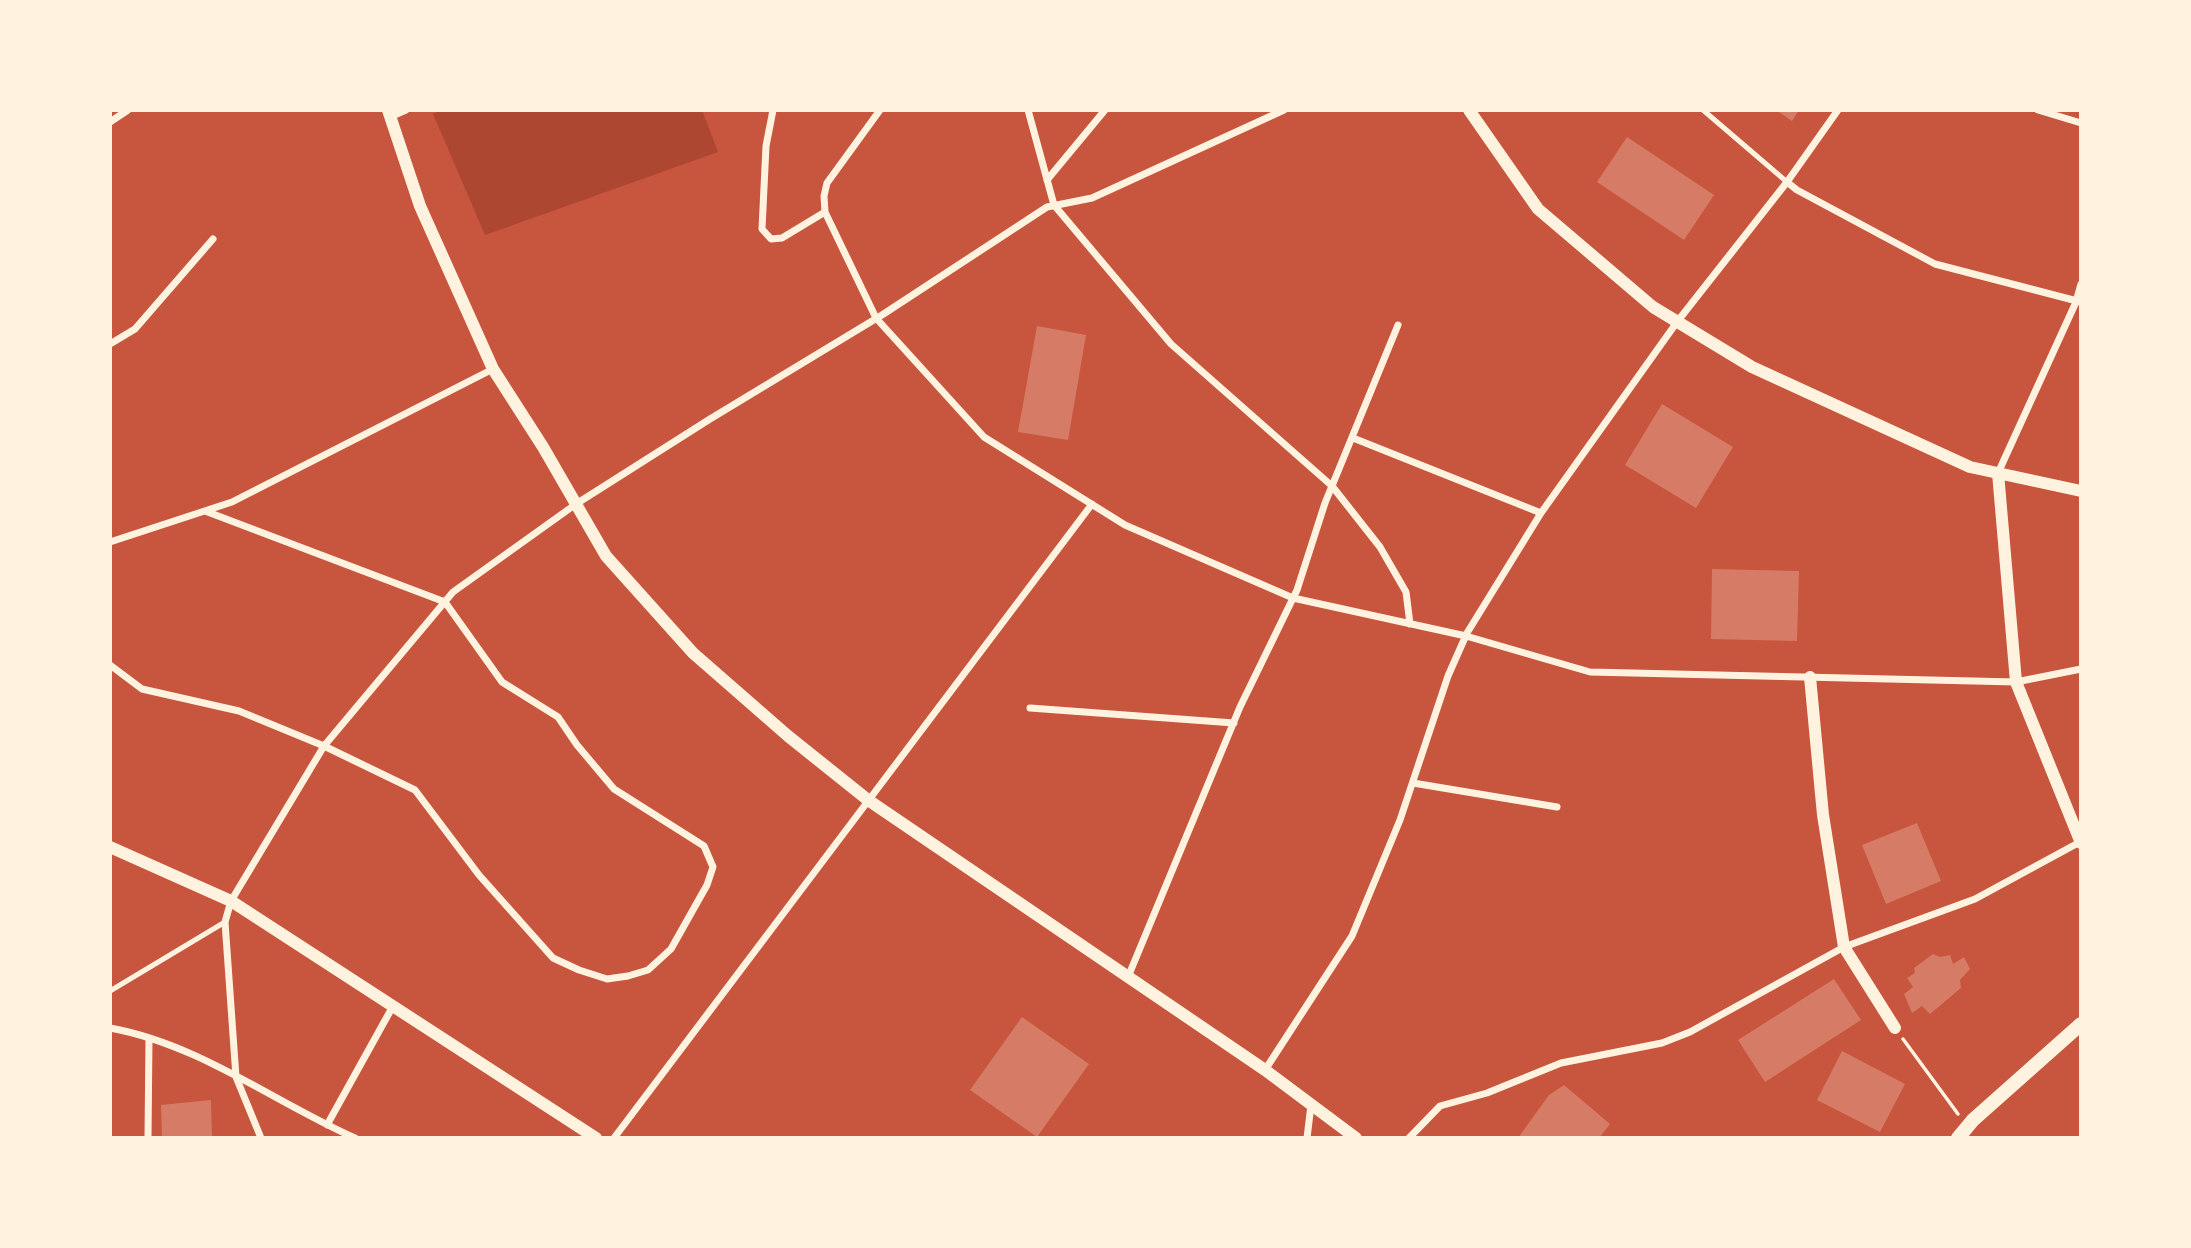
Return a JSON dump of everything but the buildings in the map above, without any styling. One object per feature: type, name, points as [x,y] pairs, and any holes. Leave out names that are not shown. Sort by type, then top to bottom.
[{"type":"main road","points":[[1962,1132],[2081,1024]]},
{"type":"street","points":[[110,122],[128,110]]},
{"type":"street","points":[[406,110],[389,114],[421,206],[493,369],[606,556],[694,653],[788,736],[868,800],[1265,1070],[1356,1138]]},
{"type":"street","points":[[773,110],[766,146],[762,229],[771,239],[782,238],[825,212]]},
{"type":"street","points":[[880,110],[827,183],[824,197],[825,212],[876,318],[984,437],[1125,525],[1293,598],[1466,636],[1590,672],[2016,682],[2081,669]]},
{"type":"street","points":[[1028,110],[1054,205],[1171,344],[1332,486],[1380,547],[1406,592],[1410,624]]},
{"type":"street","points":[[1047,180],[1105,110]]},
{"type":"street","points":[[261,1138],[236,1077],[225,922],[231,901],[324,746],[453,592],[576,504],[876,318],[1047,207],[1091,198],[1284,110]]},
{"type":"street","points":[[1469,110],[1538,209],[1653,307],[1677,322],[1752,368],[1970,467],[2081,491]]},
{"type":"street","points":[[1265,1070],[1352,936],[1400,820],[1448,676],[1466,636],[1541,513],[1677,322],[1787,181],[1838,110]]},
{"type":"street","points":[[2038,110],[2081,123]]},
{"type":"street","points":[[1787,181],[1797,190],[1935,264],[2078,302]]},
{"type":"street","points":[[110,344],[135,329],[213,239]]},
{"type":"street","points":[[1409,1138],[1440,1106],[1487,1093],[1561,1063],[1661,1043],[1690,1032],[1844,947],[1975,899],[2080,843],[2016,682],[1998,473],[2078,302],[2081,284]]},
{"type":"street","points":[[1128,977],[1234,723],[1293,598],[1332,486],[1398,325]]},
{"type":"street","points":[[110,542],[232,502],[493,369]]},
{"type":"street","points":[[1353,438],[1541,513]]},
{"type":"street","points":[[614,1138],[1092,504]]},
{"type":"street","points":[[110,665],[142,689],[239,710],[324,746],[415,790],[479,875],[553,958],[607,979],[648,970],[671,949],[707,885],[713,867],[704,846],[614,789],[577,745],[558,717],[502,682],[445,602],[205,511]]},
{"type":"street","points":[[1810,677],[1823,815],[1844,947],[1895,1028]]},
{"type":"street","points":[[1030,708],[1234,723]]},
{"type":"street","points":[[1413,783],[1557,807]]},
{"type":"street","points":[[110,847],[231,901],[596,1138]]},
{"type":"street","points":[[327,1125],[393,1006]]},
{"type":"street","points":[[110,1028],[135,1033],[195,1055],[355,1138]]},
{"type":"street","points":[[148,1138],[149,1038]]},
{"type":"street","points":[[1307,1138],[1311,1104]]},
{"type":"lane","points":[[1703,110],[1787,181]]},
{"type":"lane","points":[[110,991],[225,922]]},
{"type":"path","points":[[1895,1028],[1962,1132]]},
{"type":"shaded area","points":[[441,110],[702,110],[718,152],[485,235],[433,114]]}]
